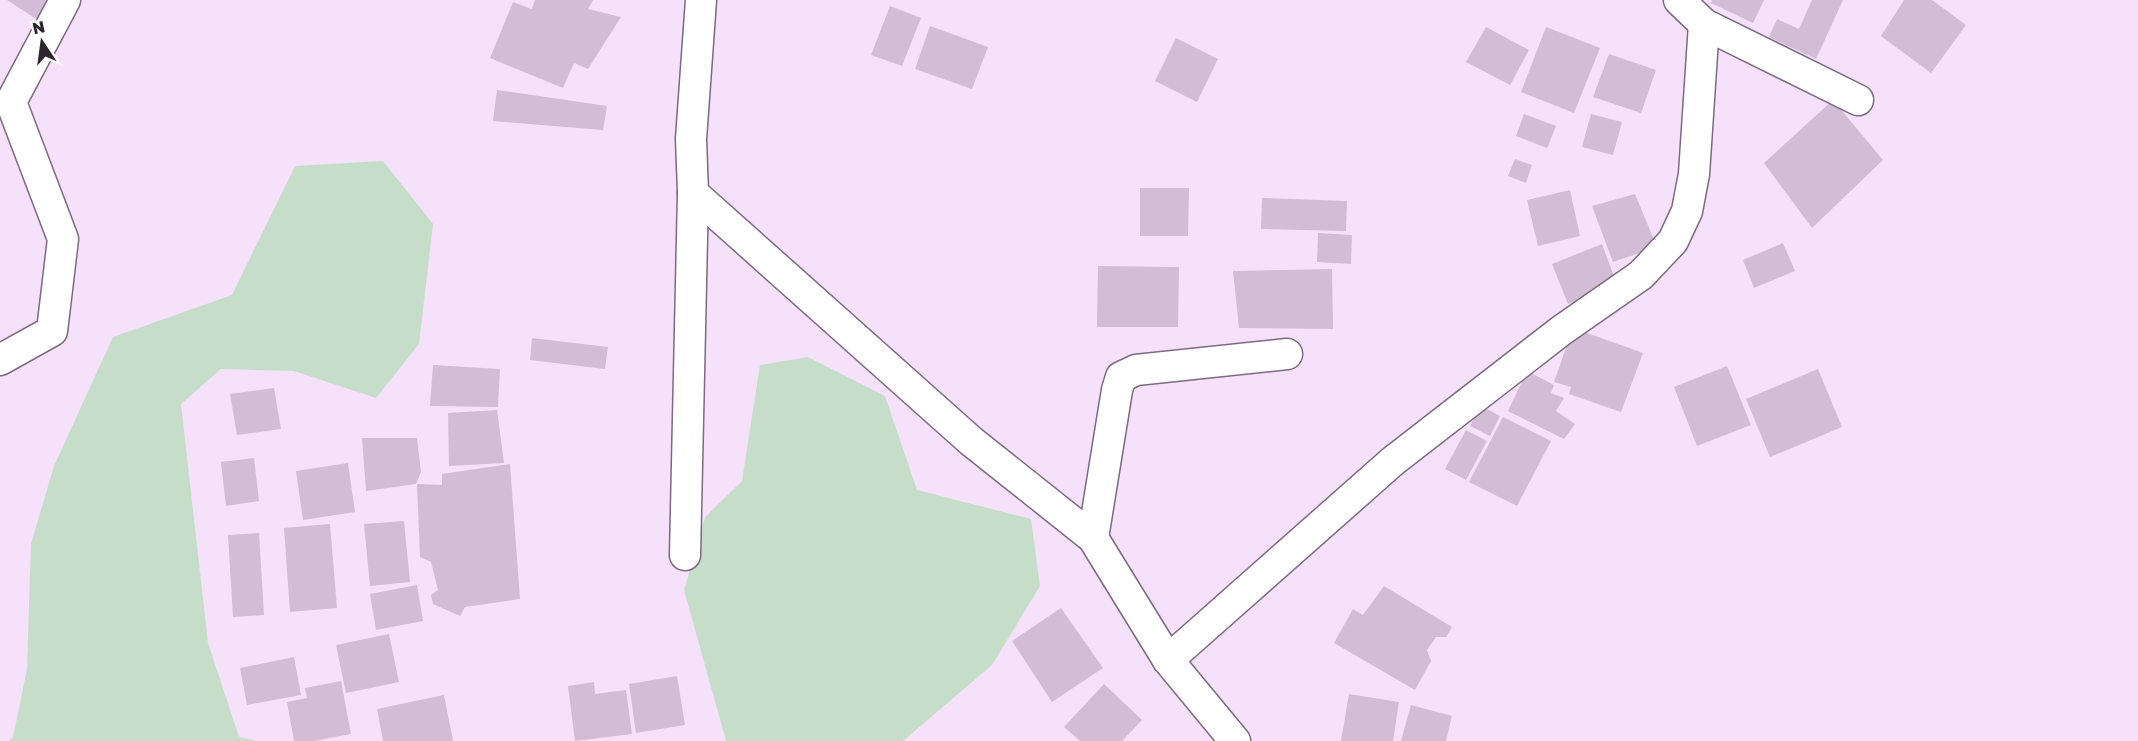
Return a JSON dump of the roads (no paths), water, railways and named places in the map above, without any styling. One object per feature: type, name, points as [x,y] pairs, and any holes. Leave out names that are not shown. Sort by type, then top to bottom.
[{"type":"street","points":[[0,360],[52,331],[63,239],[11,102],[65,0]]},
{"type":"street","points":[[685,555],[693,193],[691,139],[701,0]]},
{"type":"street","points":[[1679,0],[1704,24],[1858,100]]},
{"type":"street","points":[[1168,660],[1393,461],[1562,330],[1641,275],[1673,241],[1687,211],[1694,174],[1704,24]]},
{"type":"street","points":[[693,193],[970,441],[1093,538],[1168,660],[1235,741]]},
{"type":"street","points":[[1093,538],[1121,377],[1136,370],[1287,354]]}]
